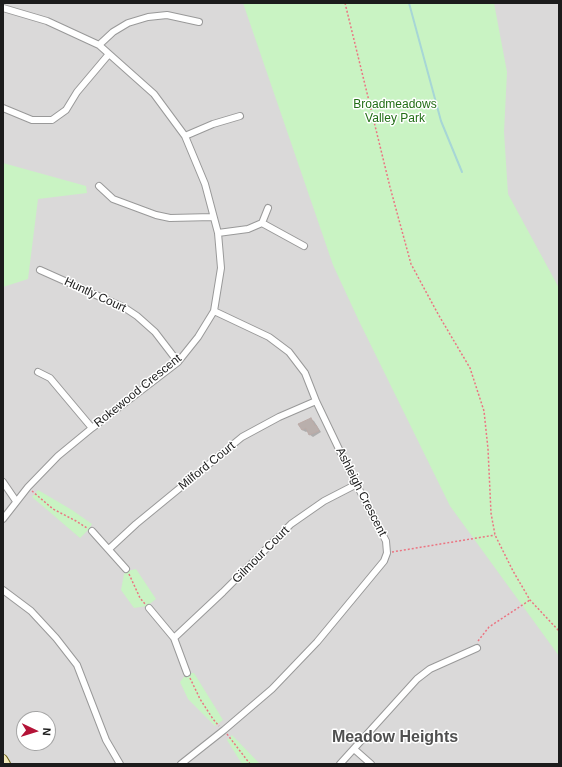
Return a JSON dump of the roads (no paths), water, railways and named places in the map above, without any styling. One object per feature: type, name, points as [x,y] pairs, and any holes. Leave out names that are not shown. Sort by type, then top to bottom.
[{"type":"street","name":"Rokewood Crescent","points":[[3,8],[47,21],[99,45],[154,94],[185,136],[204,184],[218,233],[222,268],[214,311],[198,337],[178,362],[58,456],[28,487],[3,518]]},
{"type":"street","points":[[99,45],[113,32],[128,23],[148,17],[167,15],[199,22]]},
{"type":"street","points":[[3,108],[32,120],[52,120],[66,110],[77,92],[109,54]]},
{"type":"street","points":[[185,136],[213,124],[240,116]]},
{"type":"street","points":[[99,186],[112,199],[156,216],[170,218],[213,217]]},
{"type":"street","points":[[218,233],[248,229],[262,223],[268,208]]},
{"type":"street","points":[[262,223],[304,246]]},
{"type":"street","name":"Huntly Court","points":[[40,270],[125,308],[138,316],[155,332],[178,362]]},
{"type":"street","name":"Ashleigh Crescent","points":[[180,764],[224,730],[272,688],[317,642],[384,561],[387,553],[386,541],[316,401],[305,373],[289,352],[269,337],[214,311]]},
{"type":"street","points":[[38,372],[50,378],[92,428]]},
{"type":"street","name":"Milford Court","points":[[108,549],[136,524],[242,437],[279,417],[316,401]]},
{"type":"street","points":[[3,482],[16,501]]},
{"type":"street","name":"Gilmour Court","points":[[174,638],[223,592],[291,524],[324,501],[357,484]]},
{"type":"street","points":[[92,531],[126,569]]},
{"type":"street","points":[[3,590],[31,611],[56,638],[77,665],[106,740],[120,764]]},
{"type":"street","points":[[149,608],[174,638],[187,673]]},
{"type":"street","points":[[340,764],[417,679],[430,669],[477,645],[482,653]]},
{"type":"street","points":[[354,749],[371,764]]},
{"type":"street","points":[[3,759],[6,764]]},
{"type":"waterway","points":[[409,3],[441,121],[462,172]]},
{"type":"district","name":"Meadow Heights","points":[[395,738]]},
{"type":"park label","name":"Broadmeadows Valley Park","points":[[395,112]]}]
